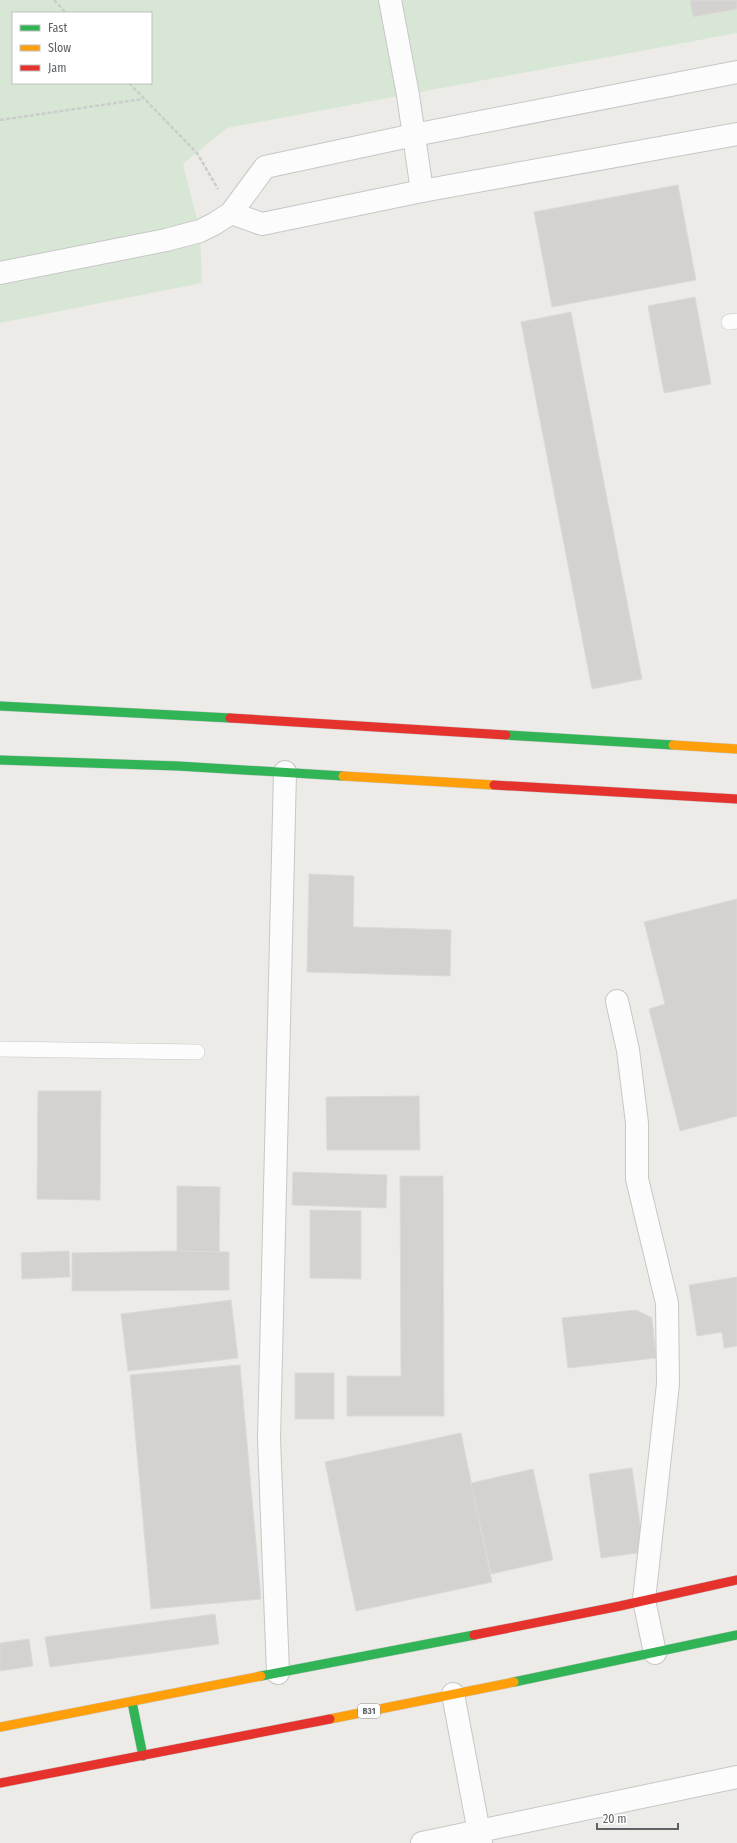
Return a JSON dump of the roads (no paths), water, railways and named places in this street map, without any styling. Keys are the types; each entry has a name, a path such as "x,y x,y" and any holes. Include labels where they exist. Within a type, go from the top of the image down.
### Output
{"main road":[{"path":"0,706 186,715 737,749"},
{"path":"0,760 178,766 737,799"},
{"path":"0,1727 644,1600 737,1580"},
{"name":"B31","path":"0,1783 453,1694 737,1635"},
{"path":"132,1702 143,1756"}],"street":[{"path":"390,0 414,135 422,191"},
{"path":"0,273 166,240 200,230 214,224 231,213 265,166 414,135 737,72"},
{"path":"231,213 262,224 422,191 737,134"},
{"path":"278,1673 269,1439 286,772"},
{"path":"617,1001 628,1050 637,1123 638,1179 667,1303 668,1384 644,1600 655,1653"},
{"path":"453,1694 480,1837"},
{"path":"422,1843 480,1837 737,1777"}],"lane":[{"path":"0,1049 197,1052"}]}
